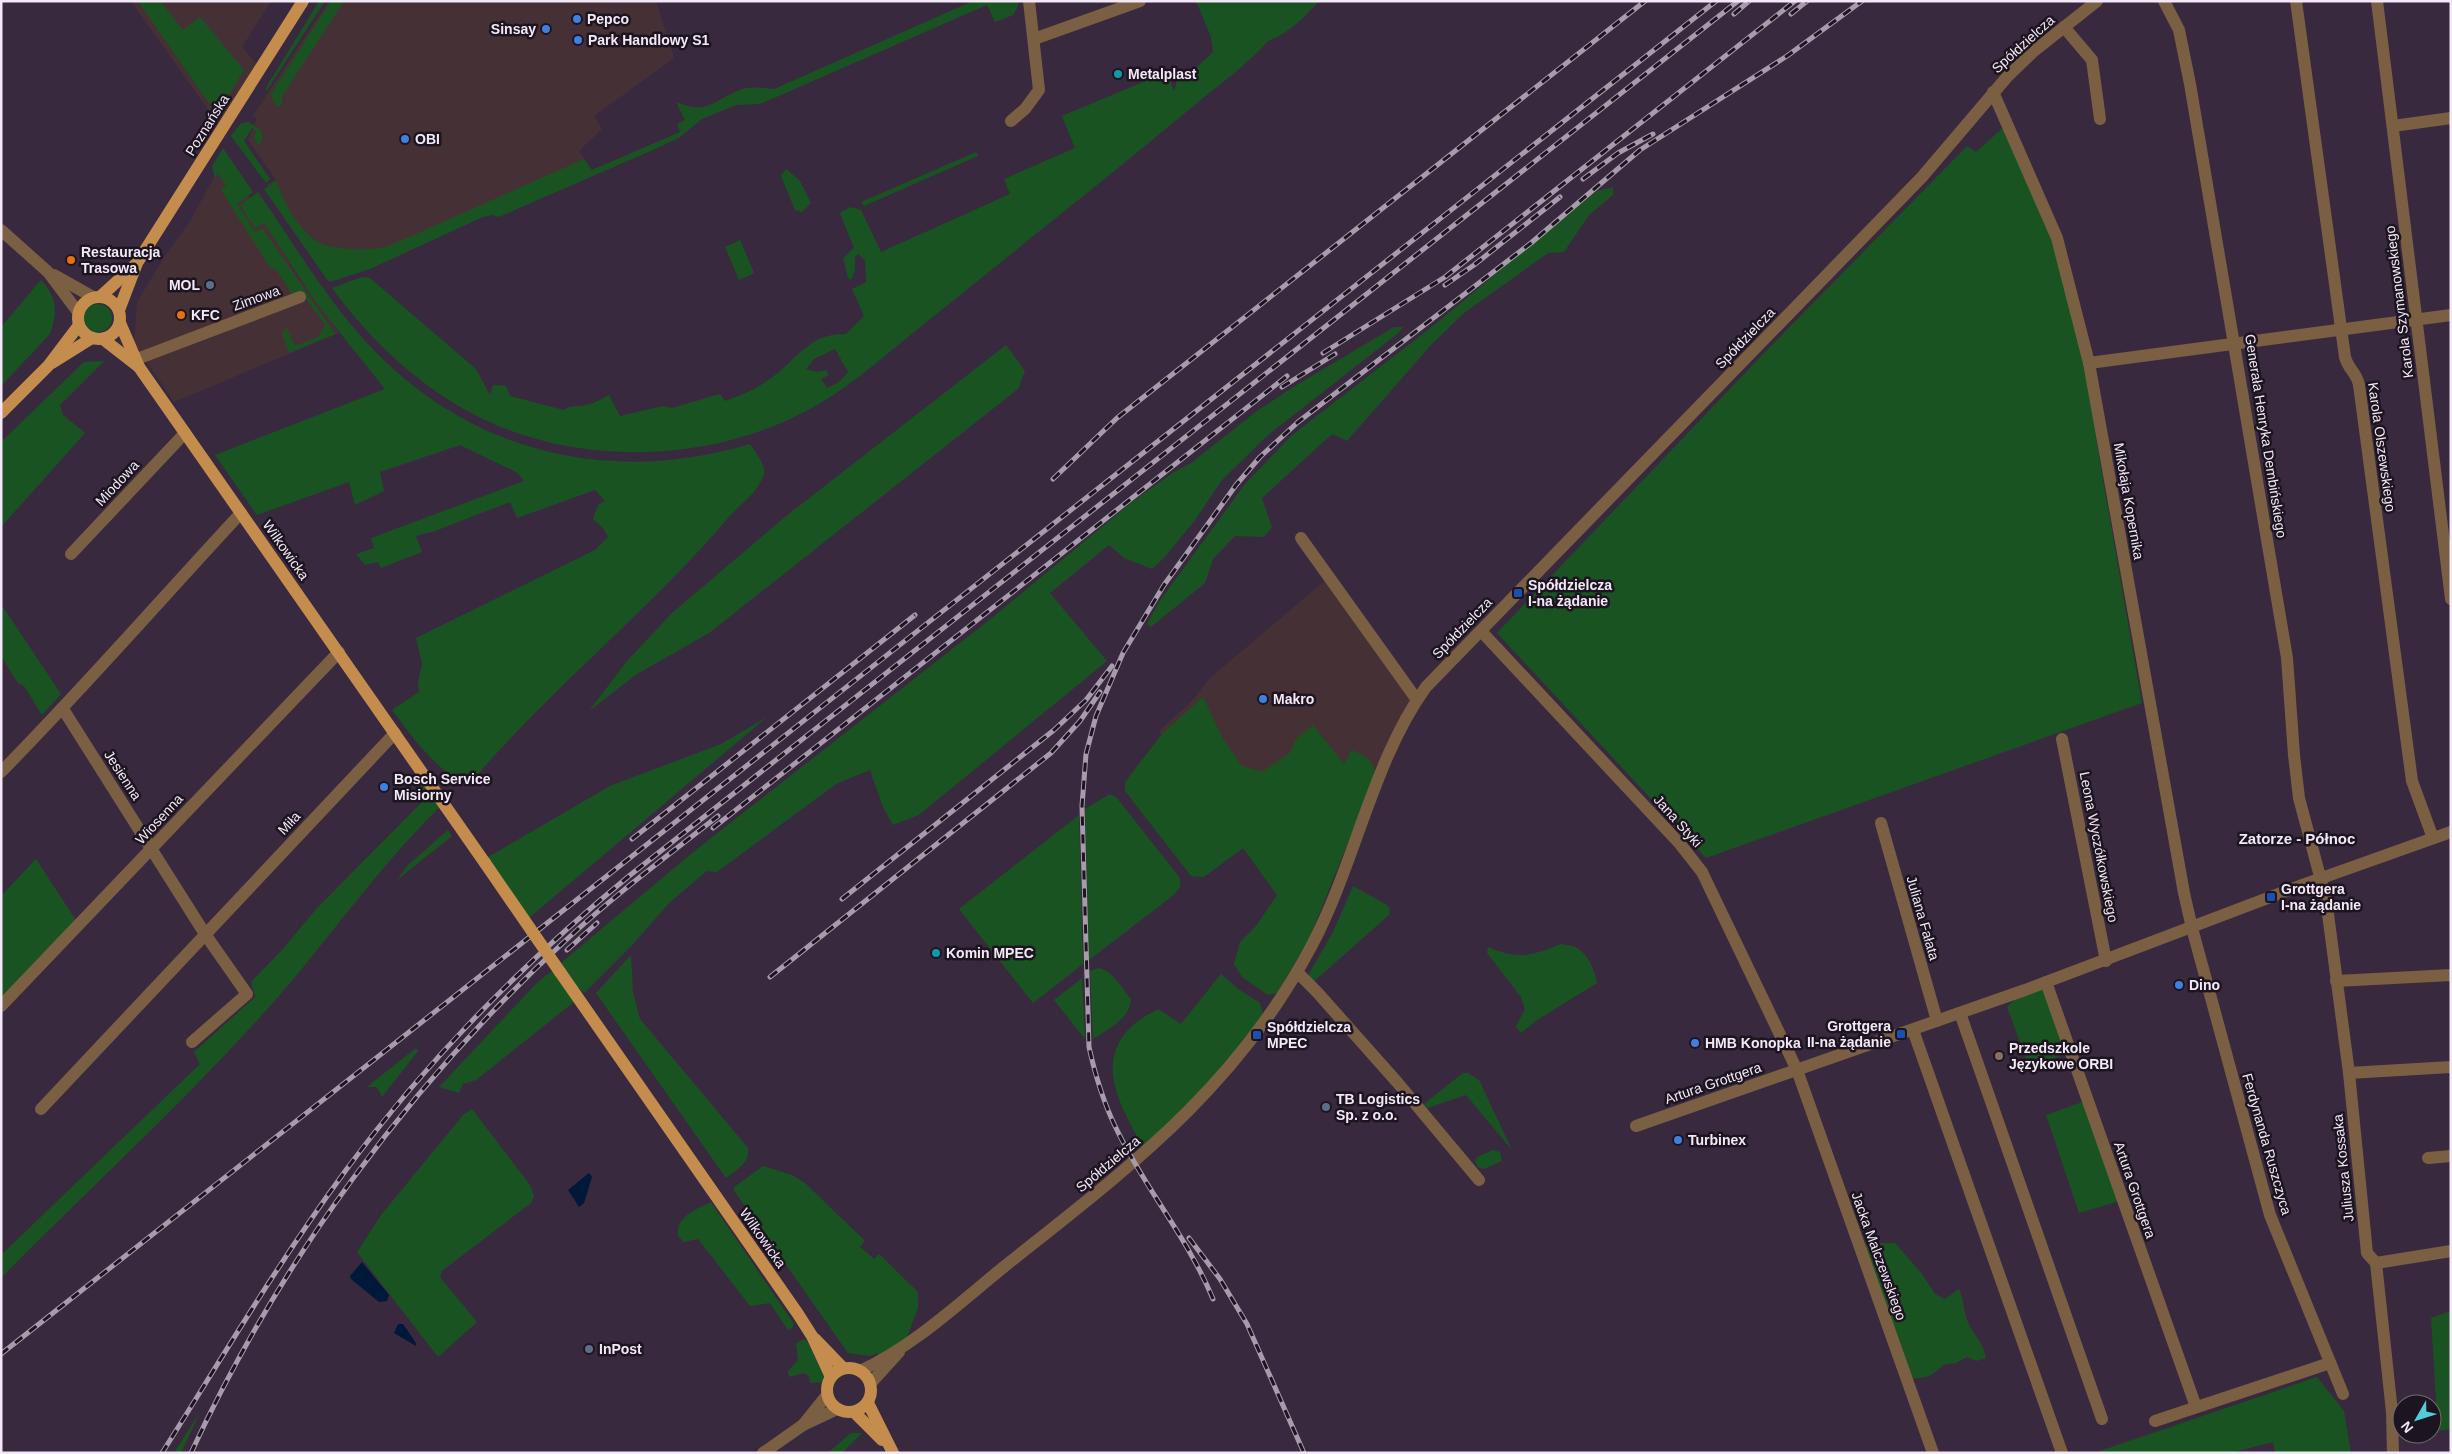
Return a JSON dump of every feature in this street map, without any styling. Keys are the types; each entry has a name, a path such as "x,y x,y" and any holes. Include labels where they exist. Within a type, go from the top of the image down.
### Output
{"main road":[{"name":"Poznańska","path":"119,317 137,263 303,1"},
{"name":"Poznańska","path":"96,297 137,263"},
{"path":"1,413 48,366 78,319 82,304 96,297 111,301 119,317 114,333 97,339 48,366"},
{"name":"Wilkowicka","path":"119,317 138,363 185,432 812,1336 843,1368"},
{"path":"78,319 84,333 97,339"},
{"name":"Wilkowicka","path":"97,339 138,363"},
{"name":"Wilkowicka","path":"812,1336 831,1377"},
{"path":"843,1368 860,1371 870,1384 871,1393 868,1403 854,1412 837,1409 827,1395 827,1385 831,1377 843,1368"},
{"path":"868,1403 890,1449"},
{"path":"854,1412 890,1449"}],"street":[{"path":"1011,121 1026,109 1039,90 1029,1"},
{"path":"1034,39 1140,1"},
{"name":"Spółdzielcza","path":"860,1371 904,1346 1136,1162 1179,1122 1253,1040 1297,972 1328,913 1377,785 1404,722 1426,687 1922,177 1993,92 2034,51 2097,1"},
{"name":"Generała Henryka Dembińskiego","path":"2164,1 2179,30 2236,342 2288,658 2294,755 2299,798 2320,878"},
{"name":"Karola Olszewskiego","path":"2296,1 2341,328 2347,364 2358,376 2412,781 2433,838"},
{"name":"Karola Szymanowskiego","path":"2376,1 2451,600"},
{"path":"2064,27 2092,60 2100,119"},
{"name":"Mikołaja Kopernika","path":"1993,92 2057,238 2090,363 2184,893 2192,928"},
{"path":"2393,126 2451,118"},
{"path":"1,230 48,272 96,297"},
{"path":"48,272 78,319"},
{"name":"Zimowa","path":"138,363 300,297"},
{"path":"2090,363 2341,328 2451,315"},
{"name":"Miodowa","path":"70,554 185,432"},
{"path":"1,772 63,709 242,513"},
{"path":"1301,538 1417,700"},
{"name":"Jana Styki","path":"1481,631 1692,858 1710,887 1796,1070"},
{"name":"Wiosenna","path":"1,1006 338,652"},
{"name":"Jesienna","path":"63,709 206,934"},
{"name":"Miła","path":"41,1109 395,733"},
{"name":"Leona Wyczółkowskiego","path":"2062,739 2106,960"},
{"name":"Juliana Fałata","path":"1881,823 1937,1021"},
{"name":"Artura Grottgera","path":"1636,1126 1913,1030 2192,928 2320,878 2451,832"},
{"name":"Juliusza Kossaka","path":"2320,878 2326,899 2349,1073 2366,1253 2376,1263 2392,1412 2393,1453"},
{"name":"Ferdynanda Ruszczyca","path":"2192,928 2270,1215 2343,1394"},
{"path":"192,1042 247,994 206,934"},
{"path":"1297,972 1397,1082 1479,1180"},
{"path":"2336,981 2451,975"},
{"name":"Artura Grottgera","path":"2046,982 2196,1407"},
{"path":"1960,1013 2102,1418"},
{"path":"1913,1030 2062,1453"},
{"path":"2349,1073 2451,1067"},
{"name":"Jacka Malczewskiego","path":"1796,1070 1933,1453"},
{"path":"2428,1158 2451,1156"},
{"path":"2376,1263 2451,1252"},
{"name":"Spółdzielcza","path":"870,1384 904,1346"},
{"path":"2156,1421 2330,1363"},
{"path":"803,1426 827,1395"},
{"path":"763,1453 803,1426 837,1409"}],"shaded area":[{"path":"131,1 271,1 242,47 260,68 222,129"},
{"path":"329,1 656,1 674,58 594,116 602,129 579,151 586,161 333,273 267,185 276,180 248,140 257,118 252,117"},
{"path":"225,158 297,275 339,333 174,402 134,343 137,302 163,259 190,221"},
{"path":"1328,578 1417,700 1300,890 1284,905 1159,731 1193,700 1210,678"}],"green space":[{"path":"138,1 160,1 183,30 200,17 244,70 218,111 206,99"},
{"path":"319,1 325,1 266,92 267,86"},
{"path":"331,1 344,1 281,98 283,104 276,107 271,94"},
{"path":"973,1 1018,1 1018,6 1013,15 995,22 987,5 760,104 736,105 702,119 679,138 655,149 499,217 492,215 483,217 370,269 333,281 328,281 264,189 276,181 287,206 297,222 316,241 331,247 348,249 381,248 584,159 592,170 680,132 677,124 685,120 676,102 687,106 704,107 747,88 774,89"},
{"path":"1196,1 1319,1 1296,24 1283,34 1268,41 1231,76 858,377 832,396 804,412 767,429 728,441 687,449 645,452 604,451 562,445 523,435 485,420 462,408 420,380 364,328 332,288 362,277 370,278 476,369 490,395 493,385 506,386 510,396 564,410 592,403 609,395 620,416 663,406 672,408 720,394 725,401 767,381 802,350 821,338 846,334 864,316 852,289 866,282 865,260 858,254 855,257 855,271 851,280 848,278 843,258 854,248 840,213 850,207 861,210 881,252 1010,194 1004,179 1075,148 1062,116 1167,72 1174,91 1178,78 1195,69 1213,52 1211,37","holes":["835,349 848,372 839,382 827,388 821,379 829,375 826,370 818,372 806,369 814,359"]},
{"path":"248,122 260,129 263,137 259,145 254,139 256,131 252,128 244,141 270,179 266,183 231,136 241,123"},
{"path":"2007,124 2051,233 2086,367 2098,451 2142,703 1706,858 1497,633 1767,350 1967,146 1976,152"},
{"path":"223,148 253,192 237,204 255,232 262,228 335,334 289,353 282,334 285,329 288,329 293,344 297,345 318,337 325,325 300,291 292,294 275,268 271,269 221,190 226,186 218,173 215,179 212,166"},
{"path":"976,152 978,156 864,206 861,202"},
{"path":"786,169 800,181 811,203 802,212 795,210 781,176"},
{"path":"1613,187 1613,195 1589,215 1564,252 1548,253 1464,313 1431,345 1347,441 1332,434 1262,498 1272,527 1264,537 1235,536 1213,559 1205,583 1151,627 1147,624 1159,602 1245,484 1291,436 1429,329 1597,191"},
{"path":"258,192 319,283 345,318 399,374 442,406 489,431 538,449 589,459 642,462 695,457 750,444 763,467 764,474 758,487 698,552 535,713 473,780 464,784 434,760 416,741 392,710 419,692 418,681 422,664 416,638 595,550 608,537 603,528 593,519 598,505 605,501 595,490 517,518 510,502 435,531 416,536 422,552 381,568 378,562 365,565 356,554 374,548 371,538 524,481 518,473 460,445 380,472 384,491 355,505 349,482 257,515 215,455 385,389 317,304 264,223 255,228 240,205"},
{"path":"740,240 754,273 739,280 725,247"},
{"path":"41,280 50,293 54,305 55,312 50,334 1,386 1,327"},
{"path":"98,304 108,308 112,318 108,328 98,332 88,328 84,318 88,308"},
{"path":"1394,327 1403,327 1397,334 1268,435 1222,480 1195,520 1165,557 1152,569 1124,558 1109,545 1050,593 1107,661 919,815 893,825 883,807 870,770 836,784 717,872 707,871 670,902 634,943 584,993 558,969 574,1002 476,1080 463,1084 459,1093 439,1087 536,984 692,853 993,617 1132,502 1174,472 1191,463 1257,411"},
{"path":"1006,345 1025,371 1018,389 709,633 637,674 589,711 627,661 672,613 786,516"},
{"path":"104,361 60,405 63,415 85,433 1,527 1,442 84,362"},
{"path":"1,604 61,694 42,715 24,686 18,683 1,656"},
{"path":"1203,697 1223,739 1242,766 1262,772 1291,752 1295,740 1313,725 1344,764 1352,750 1368,759 1375,770 1375,775 1310,937 1277,993 1268,995 1242,977 1234,964 1240,942 1256,926 1277,895 1243,848 1204,877 1191,876 1125,791 1125,782 1162,734"},
{"path":"767,717 523,923 483,860 610,786 721,744"},
{"path":"426,777 444,803 373,880 285,989 231,1049 1,1278 1,1255 200,1064 194,1052 255,997 251,982 282,950 316,909 427,797 419,783"},
{"path":"1110,794 1116,797 1180,878 1180,887 1175,894 1089,960 1085,809"},
{"path":"1079,815 1083,964 1033,1003 959,909"},
{"path":"448,830 452,836 397,880 407,866"},
{"path":"36,859 77,922 1,1001 1,896"},
{"path":"1353,886 1387,905 1390,910 1389,915 1311,984 1306,979 1333,932"},
{"path":"1561,944 1575,947 1584,954 1593,968 1597,983 1537,1020 1521,1033 1516,1027 1525,1009 1521,997 1487,953 1488,947 1508,954 1524,955"},
{"path":"631,955 633,992 640,1019 748,1148 745,1162 726,1178 596,993"},
{"path":"1098,968 1108,972 1131,999 1130,1006 1123,1018 1093,1039 1090,971"},
{"path":"1221,974 1238,989 1260,1003 1263,1014 1247,1038 1146,1152 1129,1122 1116,1089 1113,1073 1114,1056 1120,1041 1135,1023 1158,1009 1181,1024"},
{"path":"1082,978 1085,1039 1054,1000"},
{"path":"2046,982 2071,1052 2029,1067 2007,1007 2025,990"},
{"path":"416,1048 418,1051 382,1097 377,1087 367,1087"},
{"path":"1463,1073 1468,1073 1479,1080 1512,1150 1466,1095 1427,1108 1424,1104"},
{"path":"2088,1100 2123,1200 2079,1213 2046,1115"},
{"path":"472,1109 530,1185 534,1196 531,1203 442,1271 440,1277 477,1322 438,1357 357,1252 381,1215 464,1114"},
{"path":"1493,1150 1500,1152 1502,1161 1484,1169 1479,1168 1475,1162 1477,1157"},
{"path":"763,1166 792,1175 805,1183 865,1241 860,1247 874,1259 879,1254 918,1292 918,1308 907,1337 879,1357 877,1353 870,1356 848,1353 733,1188"},
{"path":"711,1202 794,1324 792,1328 788,1330 770,1303 750,1306 698,1239 684,1242 678,1236 678,1229 683,1219 688,1214"},
{"path":"1876,1243 1895,1243 1922,1274 1935,1294 1945,1299 1959,1289 1967,1320 1983,1348 1986,1358 1976,1361 1967,1357 1956,1363 1943,1365 1935,1373 1926,1377 1906,1378 1860,1247"},
{"path":"2451,1311 2451,1429 2442,1430 2442,1394 2436,1394 2431,1318"},
{"path":"804,1339 807,1341 827,1382 810,1383 809,1376 804,1373 789,1377 788,1371 798,1360 796,1343"},
{"path":"2317,1377 2344,1411 2351,1453 2275,1453 2273,1442 2230,1453 2094,1453"},
{"path":"200,1412 181,1453 174,1453"},
{"path":"851,1433 862,1433 842,1453 828,1453"}],"water":[{"path":"589,1173 592,1177 584,1203 579,1207 568,1190"},
{"path":"362,1262 389,1295 387,1301 379,1302 351,1279 350,1276"},
{"path":"398,1324 403,1324 416,1343 416,1346 394,1333"}],"railway":[{"path":"1053,479 1117,418 1645,1"},
{"path":"1,1354 1716,1"},
{"path":"162,1453 274,1274 321,1204 377,1129 409,1090 478,1014 551,943 629,876 1738,1"},
{"path":"1734,14 1749,1"},
{"path":"1323,353 1445,277 1795,1"},
{"path":"1791,14 1807,1"},
{"path":"1213,1299 1191,1255 1126,1148 1115,1126 1100,1087 1089,1047 1082,806 1086,754 1096,716 1123,653 1164,585 1236,485 1260,457 1298,422 1531,243 1640,150 1787,56 1862,1"},
{"path":"1583,179 1618,153 1653,134"},
{"path":"1445,285 1474,265 1560,197"},
{"path":"1282,387 1335,354"},
{"path":"713,828 1287,376"},
{"path":"632,839 915,615"},
{"path":"842,899 1054,730 1086,700 1112,666"},
{"path":"770,977 1051,753 1080,721 1100,692"},
{"path":"191,1453 226,1382 265,1312 307,1244 353,1179 402,1115 453,1054 508,996 565,941 621,892 718,816"},
{"path":"567,950 597,923"},
{"path":"1189,1238 1220,1279 1247,1324 1304,1453"}],"place":[{"name":"Pepco","path":"577,19"},
{"name":"Sinsay","path":"546,29"},
{"name":"Park Handlowy S1","path":"578,40"},
{"name":"Metalplast","path":"1118,74"},
{"name":"OBI","path":"405,139"},
{"name":"Restauracja Trasowa","path":"71,260"},
{"name":"MOL","path":"210,285"},
{"name":"KFC","path":"181,315"},
{"name":"Spółdzielcza I-na żądanie","path":"1518,593"},
{"name":"Makro","path":"1263,699"},
{"name":"Bosch Service Misiorny","path":"384,787"},
{"name":"Grottgera I-na żądanie","path":"2271,897"},
{"name":"Komin MPEC","path":"936,953"},
{"name":"Dino","path":"2179,985"},
{"name":"Grottgera II-na żądanie","path":"1901,1034"},
{"name":"Spółdzielcza MPEC","path":"1257,1035"},
{"name":"HMB Konopka","path":"1695,1043"},
{"name":"Przedszkole Językowe ORBI","path":"1999,1056"},
{"name":"TB Logistics Sp. z o.o.","path":"1326,1107"},
{"name":"Turbinex","path":"1678,1140"},
{"name":"InPost","path":"589,1349"}],"district":[{"name":"Zatorze - Północ","path":"2297,838"}]}
